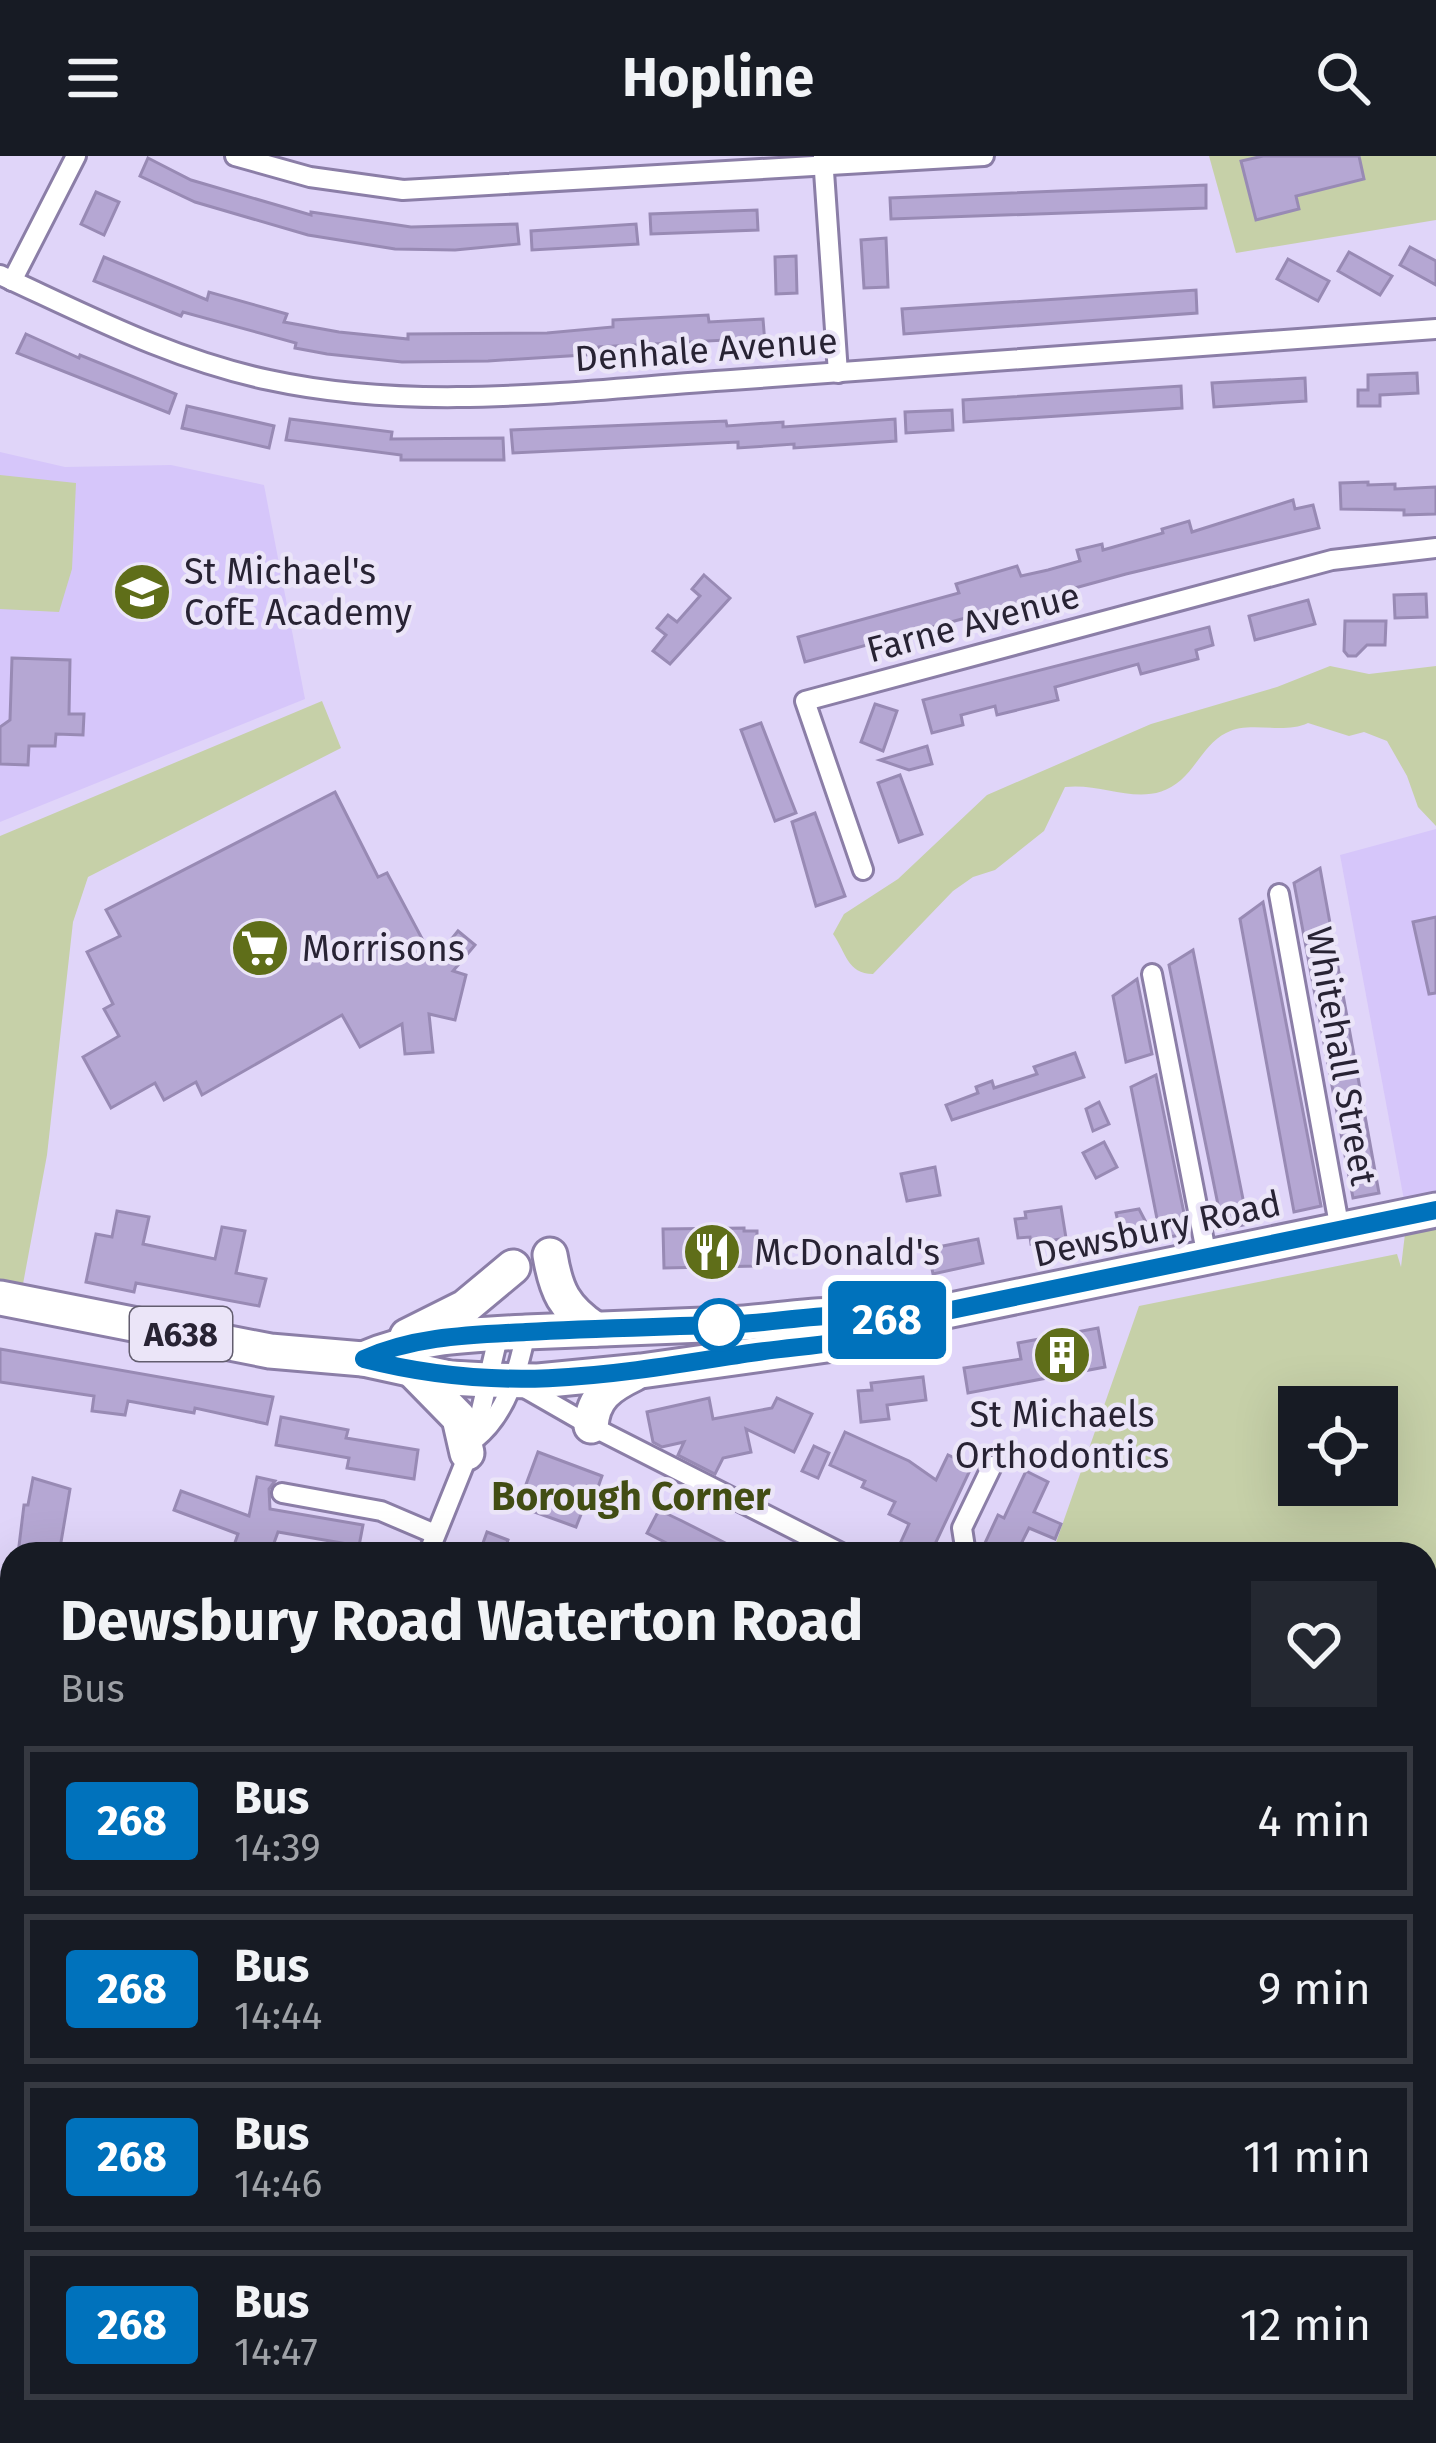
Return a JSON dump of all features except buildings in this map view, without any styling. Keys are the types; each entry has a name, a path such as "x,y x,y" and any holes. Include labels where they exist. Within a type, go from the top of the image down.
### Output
{"highway":[{"name":"Dewsbury Road","path":"641,1371 841,1343 870,1337 893,1322 1436,1210"},
{"path":"550,1255 564,1304 595,1329"},
{"path":"470,1446 459,1418 389,1359 514,1268"},
{"name":"Dewsbury Road","path":"0,1298 270,1351 389,1359 507,1356 595,1329 867,1314 893,1322"},
{"path":"507,1356 587,1354 641,1371"},
{"name":"Dewsbury Road","path":"389,1359 507,1356"},
{"path":"591,1426 600,1396 641,1371"}],"street":[{"path":"6,278 76,156"},
{"path":"235,156 310,177 403,190 984,156"},
{"path":"823,162 838,374"},
{"name":"Denhale Avenue","path":"6,278 194,361 273,381 432,397 838,374 1436,329"},
{"name":"Farne Avenue","path":"863,870 805,701 1332,560 1436,548"},
{"name":"Whitehall Street","path":"1279,894 1340,1230"},
{"path":"1153,974 1207,1257"},
{"path":"432,1542 470,1446 491,1427 507,1356 591,1426 819,1542"},
{"path":"964,1542 962,1528 990,1490 992,1466"},
{"path":"282,1493 381,1511 435,1534"}],"shaded area":[{"name":"St Michael's CofE Academy","path":"0,452 65,467 171,465 264,485 305,699 0,822"},
{"path":"1436,829 1436,1193 1404,1200 1340,855"}],"green space":[{"path":"1209,156 1436,156 1436,220 1236,253"},
{"path":"0,475 76,483 72,569 59,612 0,609"},
{"path":"1330,666 1369,674 1436,666 1436,826 1418,807 1387,741 1364,732 1349,736 1308,723 1235,729 1213,742 1186,775 1167,789 1139,795 1065,787 1044,831 995,870 953,891 873,974 848,961 833,934 844,914 898,879 987,795 1151,724 1277,687"},
{"path":"322,701 341,748 88,877 73,922 47,1155 23,1284 0,1280 0,836"},
{"path":"1436,1210 1436,1542 1056,1542 1139,1306 1397,1254 1401,1267 1407,1217"}],"bus line":[{"name":"268","path":"870,1337 641,1371 538,1381 451,1378 364,1359 391,1346 499,1334 867,1314 893,1322 1436,1210"}],"place":[{"name":"St Michael's CofE Academy","path":"142,592"},
{"name":"Morrisons","path":"260,948"},
{"name":"McDonald's","path":"712,1252"},
{"name":"St Michaels Orthodontics","path":"1062,1355"}],"district":[{"name":"Borough Corner","path":"631,1496"}]}
